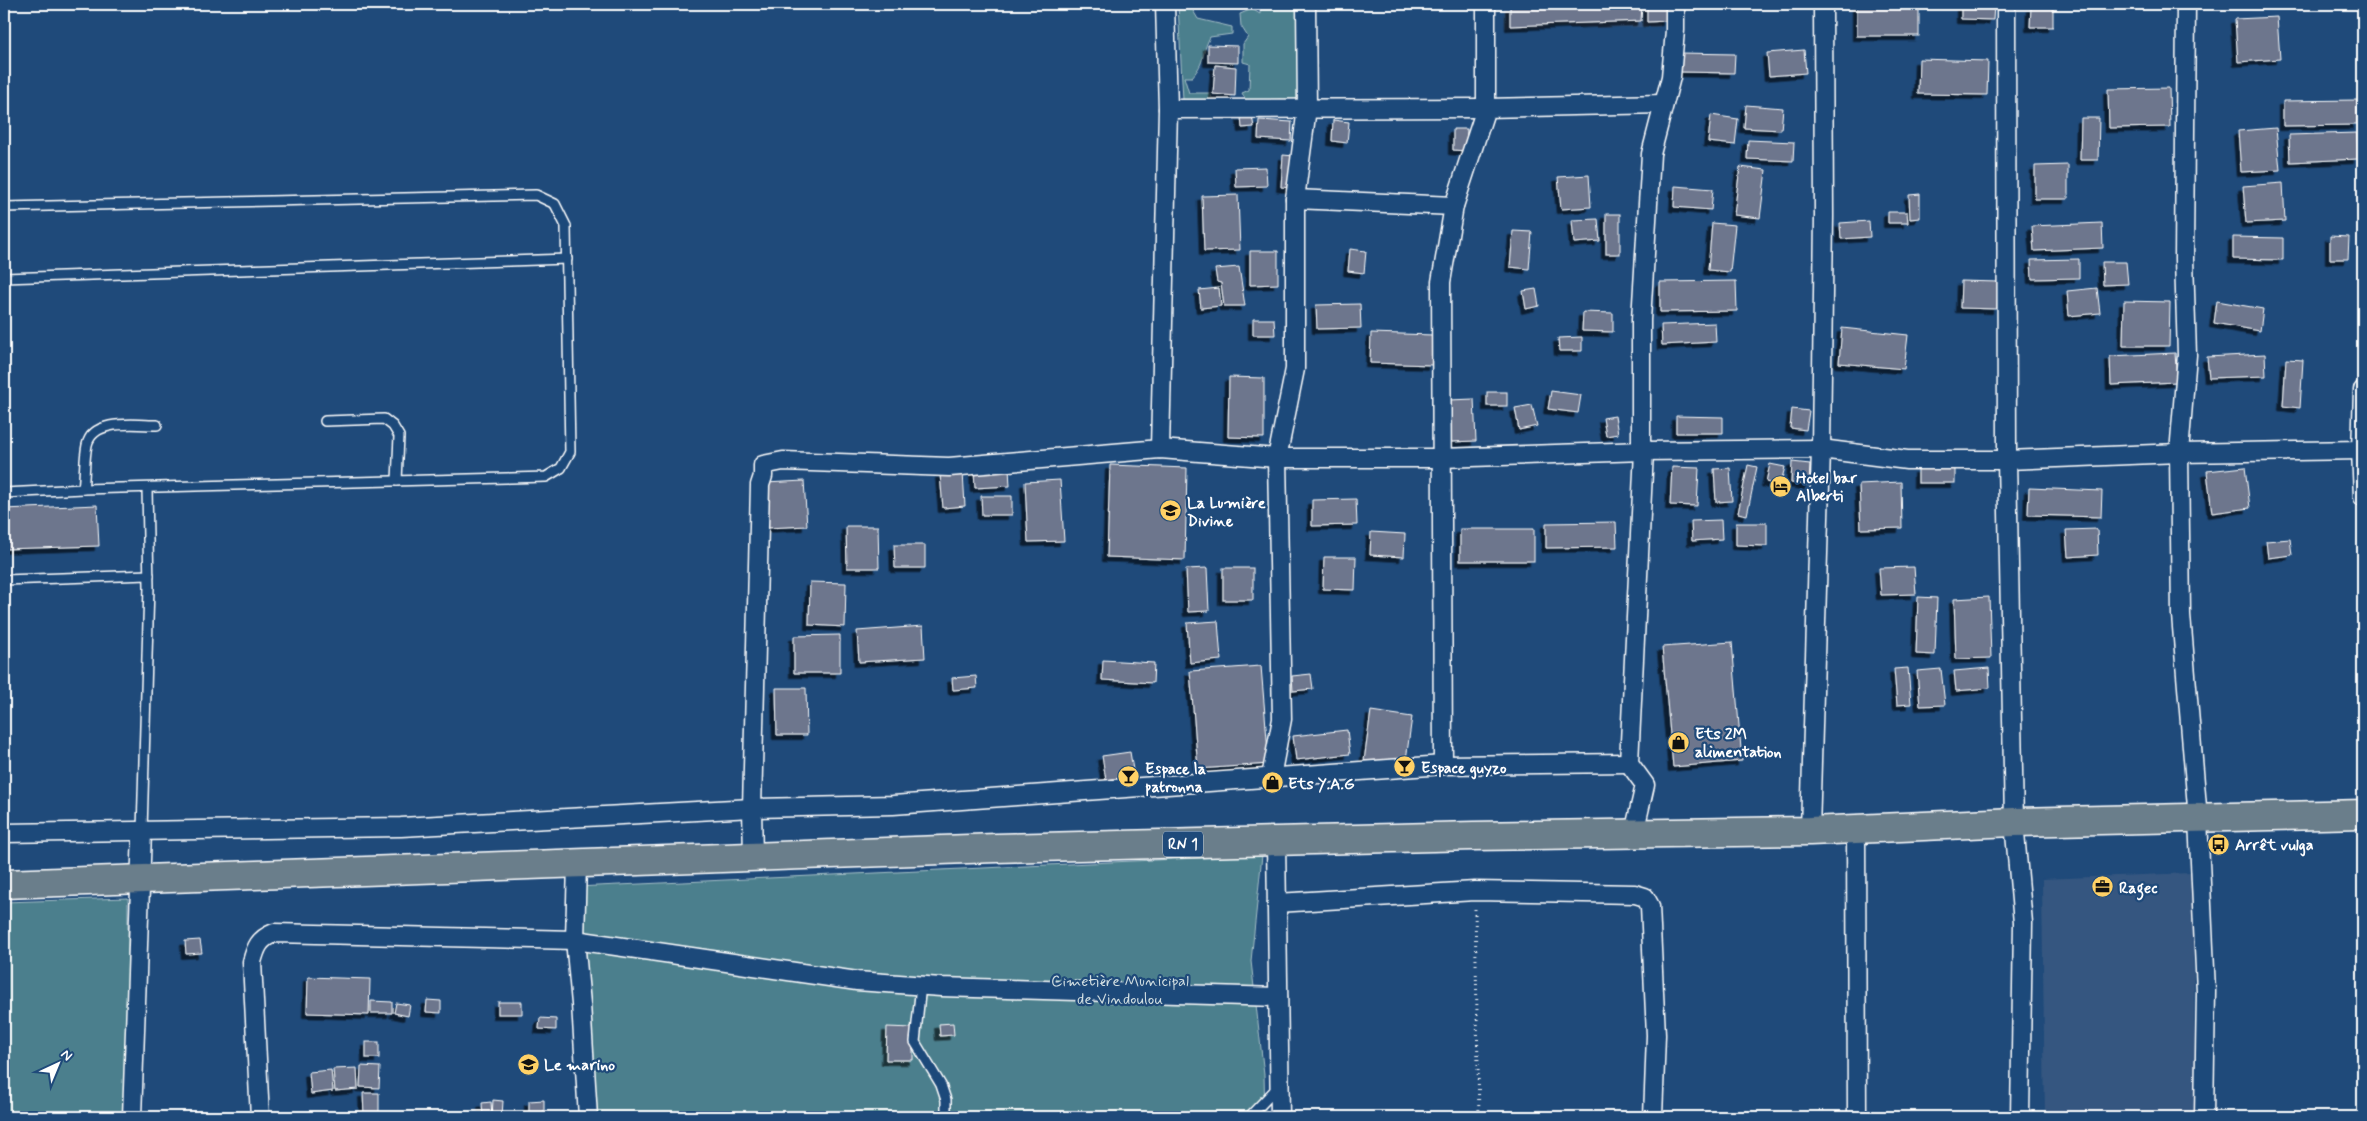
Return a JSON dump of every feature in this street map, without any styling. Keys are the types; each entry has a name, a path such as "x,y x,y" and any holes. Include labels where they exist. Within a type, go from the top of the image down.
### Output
{"highway":[{"name":"RN 1","path":"4,884 996,848 1634,833 1810,831 2014,822 2363,814"}],"street":[{"path":"1160,449 1168,109 1165,4"},
{"path":"1271,777 1282,719 1278,458 1295,369 1295,199 1307,108 1306,4"},
{"path":"1443,765 1441,282 1454,206 1486,108 1486,4"},
{"path":"1634,833 1645,784 1629,763 1644,450 1641,442 1641,320 1651,154 1670,77 1675,30 1675,4"},
{"path":"1810,831 1821,449 1824,226 1823,4"},
{"path":"2006,4 2007,460 2014,822 2023,923 2020,1117"},
{"path":"2186,4 2184,260 2187,355 2179,454 2181,615 2198,819 2206,992 2204,1117"},
{"path":"1168,109 1486,108 1663,104"},
{"path":"1295,199 1454,206"},
{"path":"2363,390 2363,496"},
{"path":"753,858 752,808 760,484 763,476 763,466 783,461 949,467 1160,449 1278,458 1442,458 1644,450 1821,449 1907,460 2007,460 2362,450"},
{"path":"4,833 401,827 752,808 893,805 1443,765 1629,763"},
{"path":"1856,829 1857,1117"},
{"path":"132,1117 142,831"},
{"path":"1276,842 1280,1117"},
{"path":"576,863 575,940 588,1117"},
{"path":"1277,903 1475,891 1634,894 1645,898 1650,906 1656,1035 1653,1117"},
{"path":"260,1117 252,962 257,944 265,937 274,933 575,940 857,982 922,986 1278,997"}],"lane":[{"path":"4,207 536,195 555,204 566,226 570,452 561,468 546,477 147,489 83,489 4,494"},
{"path":"4,278 567,259"},
{"path":"325,421 384,419 393,426 399,436 397,481"},
{"path":"83,489 87,444 94,432 104,426 157,425"},
{"path":"142,831 149,575 147,489"},
{"path":"4,580 149,575"},
{"path":"922,986 915,1042 941,1085 946,1100 946,1117"},
{"path":"1249,1117 1279,1086"}],"path":[{"path":"1475,891 1479,1117"}],"shaded area":[{"path":"1504,4 1659,4 1660,27 1505,28"},
{"path":"2192,873 2196,1117 2045,1117 2042,879"}],"green space":[{"path":"1178,4 1189,4 1198,19 1232,27 1232,34 1210,37 1196,71 1192,77 1184,77 1189,93 1210,93 1212,98 1218,98 1216,106 1196,106 1183,100"},
{"path":"1260,4 1304,4 1300,104 1280,99 1248,104 1242,93 1249,90 1250,64 1243,62 1243,44 1248,37 1241,26 1240,14 1252,9 1260,14"},
{"name":"Cimetière Municipal de Vindoulou","path":"1262,855 1251,961 1264,1075 1265,1117 587,1117 576,887"},
{"path":"128,898 128,1117 4,1117 4,902"}],"building":[{"path":"1642,4 1641,21 1510,26 1510,6"},
{"path":"1647,4 1666,4 1667,21 1647,22"},
{"path":"1857,4 1919,4 1919,36 1857,36"},
{"path":"1961,4 1994,4 1993,20 1961,19"},
{"path":"2031,7 2053,7 2053,27 2030,27"},
{"path":"2277,17 2280,59 2238,62 2235,19"},
{"path":"1208,45 1238,46 1238,63 1208,62"},
{"path":"1804,50 1806,73 1769,76 1767,53"},
{"path":"1680,53 1735,54 1734,73 1680,72"},
{"path":"1919,59 1988,61 1987,95 1918,94"},
{"path":"1215,65 1236,67 1235,96 1213,94"},
{"path":"2169,88 2170,127 2109,128 2108,89"},
{"path":"2357,100 2357,125 2283,126 2283,101"},
{"path":"1746,105 1783,108 1781,130 1744,128"},
{"path":"1711,115 1738,119 1735,145 1708,142"},
{"path":"1252,116 1254,127 1242,128 1241,117"},
{"path":"2081,118 2099,118 2098,160 2080,160"},
{"path":"1259,120 1292,122 1291,141 1258,139"},
{"path":"1333,120 1349,122 1347,143 1332,141"},
{"path":"2276,128 2280,170 2241,172 2238,131"},
{"path":"1453,129 1467,129 1466,151 1453,150"},
{"path":"2357,133 2358,159 2290,162 2289,135"},
{"path":"1748,140 1794,142 1793,161 1747,159"},
{"path":"1283,155 1294,156 1292,188 1281,187"},
{"path":"2068,165 2068,199 2035,199 2035,166"},
{"path":"1266,167 1267,186 1236,187 1235,168"},
{"path":"1740,167 1766,170 1760,218 1734,215"},
{"path":"1589,175 1591,207 1561,209 1558,177"},
{"path":"2283,183 2285,221 2246,223 2243,186"},
{"path":"1675,186 1713,189 1711,210 1674,207"},
{"path":"1920,194 1920,218 1910,219 1909,195"},
{"path":"1238,195 1240,250 1204,251 1202,196"},
{"path":"1888,212 1907,212 1908,223 1888,223"},
{"path":"1606,214 1620,214 1620,254 1606,254"},
{"path":"1598,219 1600,241 1574,243 1572,220"},
{"path":"1869,221 1870,237 1841,239 1840,223"},
{"path":"1712,223 1735,225 1730,272 1708,270"},
{"path":"2102,223 2103,248 2034,251 2032,226"},
{"path":"1513,231 1532,232 1529,269 1510,267"},
{"path":"2330,236 2349,237 2348,259 2330,259"},
{"path":"2233,237 2283,238 2283,260 2233,259"},
{"path":"1350,249 1366,251 1364,273 1348,271"},
{"path":"1250,251 1278,251 1278,284 1250,285"},
{"path":"2079,259 2079,278 2032,279 2031,260"},
{"path":"2102,262 2126,262 2128,284 2103,285"},
{"path":"1239,267 1245,306 1224,306 1221,283 1217,282 1215,269"},
{"path":"1736,281 1737,311 1660,312 1660,282"},
{"path":"1961,281 1998,282 1997,309 1960,308"},
{"path":"1219,288 1221,306 1201,308 1199,290"},
{"path":"2097,288 2100,313 2069,316 2067,291"},
{"path":"1536,289 1539,306 1526,309 1523,291"},
{"path":"2124,301 2170,302 2169,346 2123,346"},
{"path":"2217,301 2263,309 2260,331 2214,323"},
{"path":"1360,304 1361,328 1317,329 1316,305"},
{"path":"1583,312 1613,313 1613,332 1582,331"},
{"path":"1253,319 1274,319 1275,335 1253,335"},
{"path":"1715,323 1716,342 1662,345 1661,325"},
{"path":"1842,328 1908,335 1904,369 1839,363"},
{"path":"1371,333 1433,335 1432,365 1370,363"},
{"path":"1582,337 1582,351 1559,351 1558,338"},
{"path":"2175,353 2177,382 2111,385 2110,356"},
{"path":"2265,354 2266,376 2209,378 2207,357"},
{"path":"2286,359 2303,360 2300,408 2283,406"},
{"path":"1229,377 1264,378 1264,438 1228,437"},
{"path":"1551,391 1581,395 1578,413 1548,409"},
{"path":"1487,392 1507,392 1507,406 1487,406"},
{"path":"1474,399 1476,441 1451,442 1449,400"},
{"path":"1532,405 1537,426 1519,430 1515,408"},
{"path":"1792,409 1809,411 1806,430 1790,428"},
{"path":"1615,416 1618,434 1606,436 1603,418"},
{"path":"1676,416 1723,417 1723,433 1676,433"},
{"path":"1792,462 1810,464 1809,485 1791,483"},
{"path":"1770,464 1785,467 1780,486 1766,482"},
{"path":"1110,465 1187,468 1185,560 1107,557"},
{"path":"1748,465 1757,467 1747,515 1738,513"},
{"path":"1672,467 1699,468 1697,506 1670,505"},
{"path":"2245,467 2250,508 2212,513 2207,471"},
{"path":"1009,468 1010,486 975,488 974,470"},
{"path":"1730,468 1732,501 1716,502 1714,469"},
{"path":"1918,469 1955,469 1955,483 1918,483"},
{"path":"963,472 965,506 943,508 940,474"},
{"path":"1060,480 1064,541 1028,542 1025,482"},
{"path":"804,481 807,526 767,528 765,483"},
{"path":"1901,482 1902,528 1861,529 1859,484"},
{"path":"2029,488 2102,491 2101,517 2028,515"},
{"path":"981,496 1012,496 1012,515 982,515"},
{"path":"1356,499 1357,525 1312,526 1312,500"},
{"path":"97,505 99,546 4,549 4,509"},
{"path":"1721,520 1722,539 1692,541 1691,521"},
{"path":"1616,522 1617,547 1546,548 1546,523"},
{"path":"1736,523 1767,523 1767,546 1736,545"},
{"path":"846,526 878,526 879,568 847,568"},
{"path":"1460,529 1534,529 1534,561 1460,561"},
{"path":"2097,529 2098,555 2068,557 2066,530"},
{"path":"1371,532 1405,534 1404,557 1370,555"},
{"path":"2290,539 2292,555 2268,558 2266,541"},
{"path":"894,545 925,545 925,568 895,568"},
{"path":"1324,557 1356,557 1355,590 1323,589"},
{"path":"1914,567 1916,594 1881,595 1879,568"},
{"path":"1207,568 1209,611 1188,612 1186,569"},
{"path":"1223,568 1253,568 1253,600 1223,600"},
{"path":"810,582 846,583 845,627 809,625"},
{"path":"1918,597 1937,598 1935,655 1916,654"},
{"path":"1989,597 1991,658 1956,659 1954,599"},
{"path":"1218,621 1221,660 1190,663 1187,623"},
{"path":"923,626 925,658 859,662 857,631"},
{"path":"840,635 840,673 794,673 794,636"},
{"path":"1732,642 1742,761 1673,767 1662,647"},
{"path":"1103,660 1154,663 1153,683 1102,680"},
{"path":"1261,666 1269,764 1198,769 1190,671"},
{"path":"1908,668 1911,704 1897,705 1894,669"},
{"path":"1989,668 1990,688 1956,691 1954,671"},
{"path":"1941,669 1945,705 1920,706 1917,671"},
{"path":"1311,674 1313,689 1293,691 1292,676"},
{"path":"976,676 977,688 953,690 952,678"},
{"path":"776,688 806,688 807,735 777,735"},
{"path":"1371,711 1412,717 1405,767 1364,761"},
{"path":"1347,730 1350,754 1296,760 1293,736"},
{"path":"1130,752 1134,776 1106,780 1102,756"},
{"path":"200,940 202,953 186,954 185,941"},
{"path":"308,977 370,979 369,1015 307,1013"},
{"path":"427,1000 441,1001 441,1013 426,1012"},
{"path":"371,1001 392,1002 392,1013 371,1013"},
{"path":"498,1002 522,1002 522,1014 498,1014"},
{"path":"396,1003 410,1005 408,1016 394,1013"},
{"path":"540,1018 556,1019 556,1030 539,1029"},
{"path":"953,1023 954,1035 940,1036 939,1024"},
{"path":"887,1027 913,1028 913,1060 886,1060"},
{"path":"366,1042 379,1042 379,1058 366,1058"},
{"path":"361,1066 380,1067 379,1088 360,1087"},
{"path":"357,1068 358,1089 335,1091 333,1069"},
{"path":"331,1070 333,1091 311,1094 309,1072"},
{"path":"363,1093 379,1093 379,1115 364,1115"},
{"path":"493,1100 503,1101 502,1117 492,1117"},
{"path":"544,1100 544,1113 529,1113 529,1101"},
{"path":"491,1102 492,1117 483,1117 482,1103"}],"place":[{"name":"Hotel bar Alberti","path":"1780,486"},
{"name":"La Lumière Divine","path":"1171,511"},
{"name":"Ets 2M alimentation","path":"1679,742"},
{"name":"Espace guyzo","path":"1405,767"},
{"name":"Espace la patronna","path":"1129,777"},
{"name":"Ets Y.A.G","path":"1272,783"},
{"name":"Arrêt vulga","path":"2219,844"},
{"name":"Ragec","path":"2103,887"},
{"name":"Le marino","path":"528,1064"}]}
